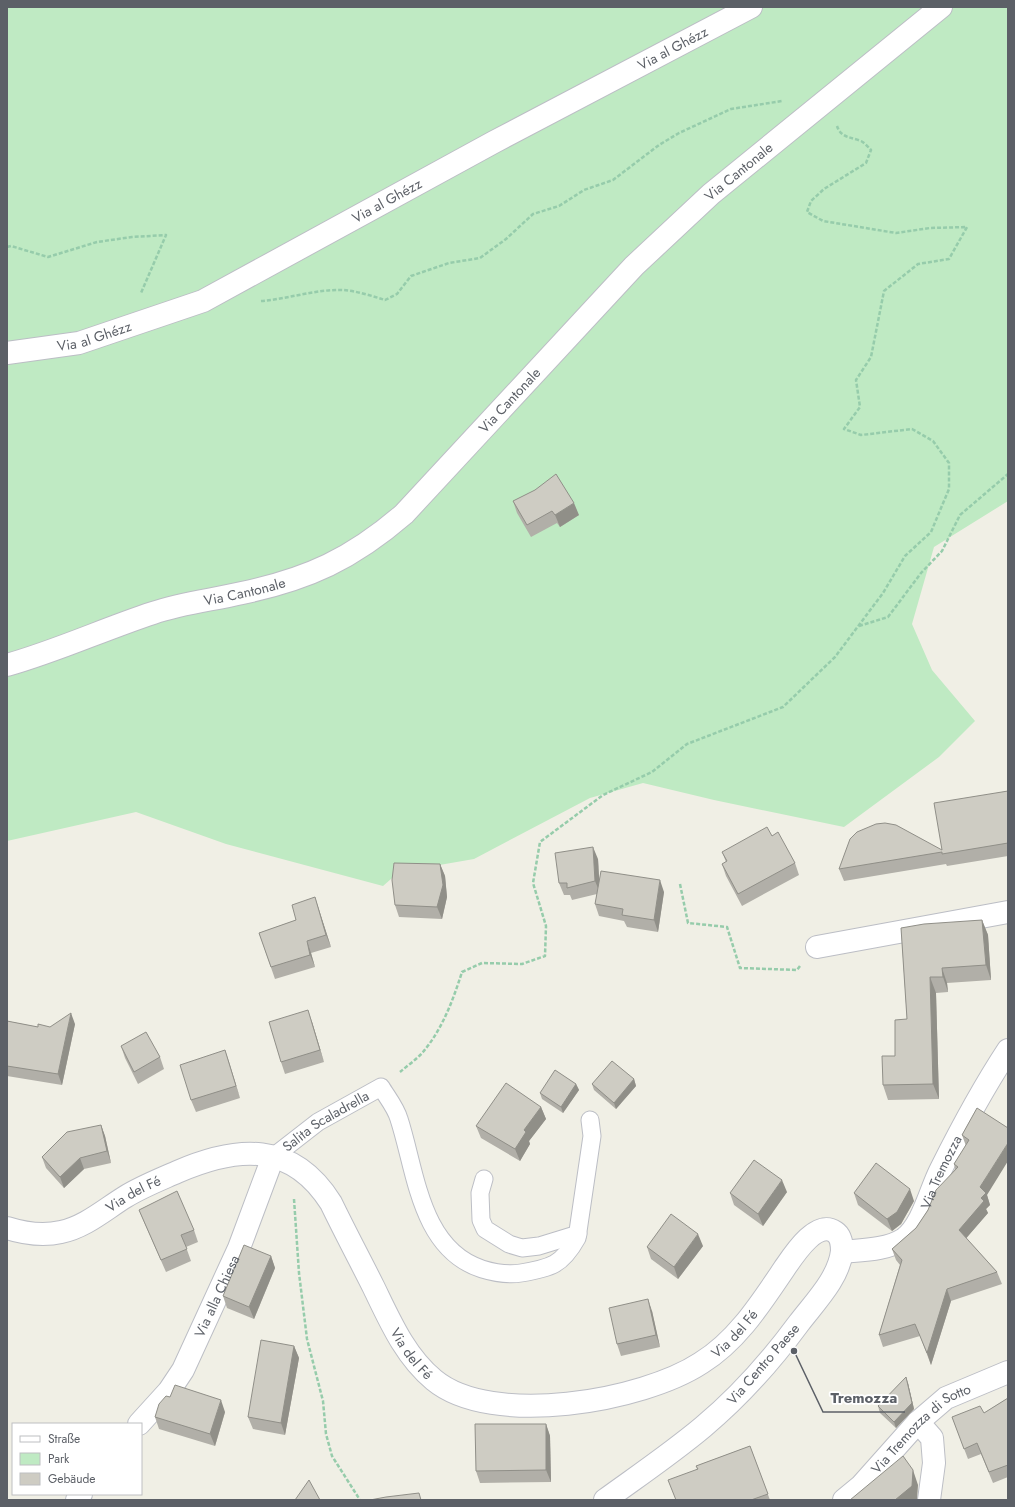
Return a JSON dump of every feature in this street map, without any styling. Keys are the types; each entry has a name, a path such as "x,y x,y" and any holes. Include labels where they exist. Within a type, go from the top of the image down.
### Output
{"street":[{"name":"Via al Ghézz","path":"7,353 79,343 202,301 494,142 751,7"},
{"name":"Via Cantonale","path":"7,666 153,613 305,577 361,548 380,535 404,514 634,266 669,231 711,194 942,7"},
{"path":"817,947 1008,912"},
{"name":"Via Tremozza","path":"842,1252 878,1248 896,1243 904,1238 913,1229 922,1214 949,1154 1008,1050"},
{"name":"Via del Fé","path":"7,1228 28,1232 61,1232 76,1227 97,1216 125,1197 155,1182 203,1161 233,1154 250,1153 273,1157 292,1164 305,1173 323,1190 331,1203 393,1328 408,1352 435,1382 453,1392 472,1399 495,1404 537,1406 588,1400 627,1393 658,1384 682,1374 718,1351 734,1336 750,1318 795,1254 809,1238 818,1231 827,1229 835,1232 839,1236 842,1252"},
{"name":"Via alla Chiesa","path":"140,1423 169,1392 183,1370 239,1248 273,1157"},
{"name":"Via Centro Paese","path":"606,1500 702,1429 733,1401 768,1362 828,1284 842,1252"},
{"name":"Via Tremozza di Sotto","path":"844,1500 861,1486 918,1422 946,1398 1008,1372"},
{"path":"918,1422 932,1438 934,1463 929,1500"}],"lane":[{"name":"Salita Scaladrella","path":"273,1157 318,1122 381,1087"},
{"path":"381,1087 399,1117 411,1167 429,1217 438,1235 454,1252 474,1266 494,1272 517,1274 545,1269 554,1264 568,1252 578,1234 592,1136 590,1120"},
{"path":"484,1179 480,1193 479,1205 481,1220 485,1229 508,1244 522,1248 539,1246 578,1234"}],"path":[{"path":"259,301 344,290 385,300 397,294 411,276 449,263 480,258 506,239 533,214 559,206 584,190 613,180 659,145 679,134 731,109 793,98 817,108 835,118 839,131 847,138 863,142 871,150 866,163 824,189 811,200 807,212 823,221 896,233 930,228 967,227 949,259 918,264 884,291 871,357 856,380 860,407 844,429 861,436 912,429 933,441 949,463 949,489 931,532 905,556 882,594 835,657 783,707 687,744 652,772 603,795 540,842 533,883 546,926 545,956 522,964 482,963 462,972 450,1006 439,1030 422,1053 381,1087"},
{"path":"7,247 10,246 48,257 97,242 132,237 166,235 143,287 132,325"},
{"path":"858,626 888,617 921,573 942,551 960,515 1008,474"},
{"path":"680,884 688,923 727,927 740,968 797,970 817,947"},
{"path":"305,1173 293,1195 299,1273 308,1339 323,1401 326,1434 332,1456 360,1500"}],"green space":[{"path":"7,7 1008,7 1008,501 934,547 912,624 932,670 975,721 939,757 844,827 714,800 643,783 590,798 474,859 399,872 383,886 226,844 136,812 7,841"}],"building":[{"path":"556,474 574,503 555,515 552,511 527,525 513,501 535,490"},
{"path":"1008,791 1008,843 839,869 850,839 857,832 876,824 885,823 896,825 942,850 934,803"},
{"path":"767,827 772,836 778,832 795,863 738,894 722,864 727,861 722,852"},
{"path":"593,847 595,881 567,888 567,883 559,883 555,853"},
{"path":"394,863 440,864 443,885 437,907 395,905 392,880"},
{"path":"601,871 660,880 654,920 622,915 623,909 595,904"},
{"path":"315,897 326,935 307,941 310,955 271,967 259,933 296,920 292,905"},
{"path":"982,920 986,965 942,968 943,977 930,977 933,1084 883,1085 882,1056 895,1056 895,1020 907,1019 901,928 924,924"},
{"path":"308,1010 320,1050 281,1062 269,1022"},
{"path":"71,1013 58,1074 7,1066 7,1021 38,1027 38,1024 50,1027"},
{"path":"146,1032 160,1057 134,1072 121,1046"},
{"path":"225,1050 236,1086 191,1100 180,1065"},
{"path":"612,1061 634,1079 614,1103 592,1084"},
{"path":"555,1070 576,1084 561,1107 540,1093"},
{"path":"506,1083 541,1107 524,1130 526,1132 515,1149 476,1126"},
{"path":"977,1108 1008,1128 1008,1143 980,1187 986,1193 981,1198 984,1201 959,1230 997,1272 947,1289 927,1353 915,1324 879,1335 902,1260 892,1249 916,1228 928,1210 936,1190 958,1167 954,1164 969,1140 962,1135"},
{"path":"101,1125 107,1151 80,1158 60,1177 42,1157 67,1132"},
{"path":"754,1160 782,1180 758,1214 730,1193"},
{"path":"876,1163 910,1189 897,1212 887,1219 854,1193"},
{"path":"177,1191 194,1230 181,1235 187,1249 161,1260 139,1210"},
{"path":"671,1214 698,1234 674,1267 647,1247"},
{"path":"244,1245 271,1256 249,1307 223,1296"},
{"path":"648,1299 656,1335 617,1344 609,1308"},
{"path":"261,1340 294,1346 281,1423 248,1417"},
{"path":"906,1377 912,1403 894,1422 878,1406"},
{"path":"175,1385 221,1400 210,1434 155,1417 159,1404 166,1396 170,1397"},
{"path":"1008,1398 1008,1465 989,1472 977,1443 964,1449 952,1417 980,1406 984,1413"},
{"path":"475,1424 546,1424 546,1470 476,1471"},
{"path":"750,1446 768,1494 751,1500 676,1500 668,1480 698,1469 696,1466"},
{"path":"903,1456 913,1470 912,1486 895,1500 850,1500"},
{"path":"309,1480 320,1500 295,1500"},
{"path":"419,1493 421,1500 370,1500 386,1497"}],"place":[{"name":"Tremozza","path":"794,1351"}]}
